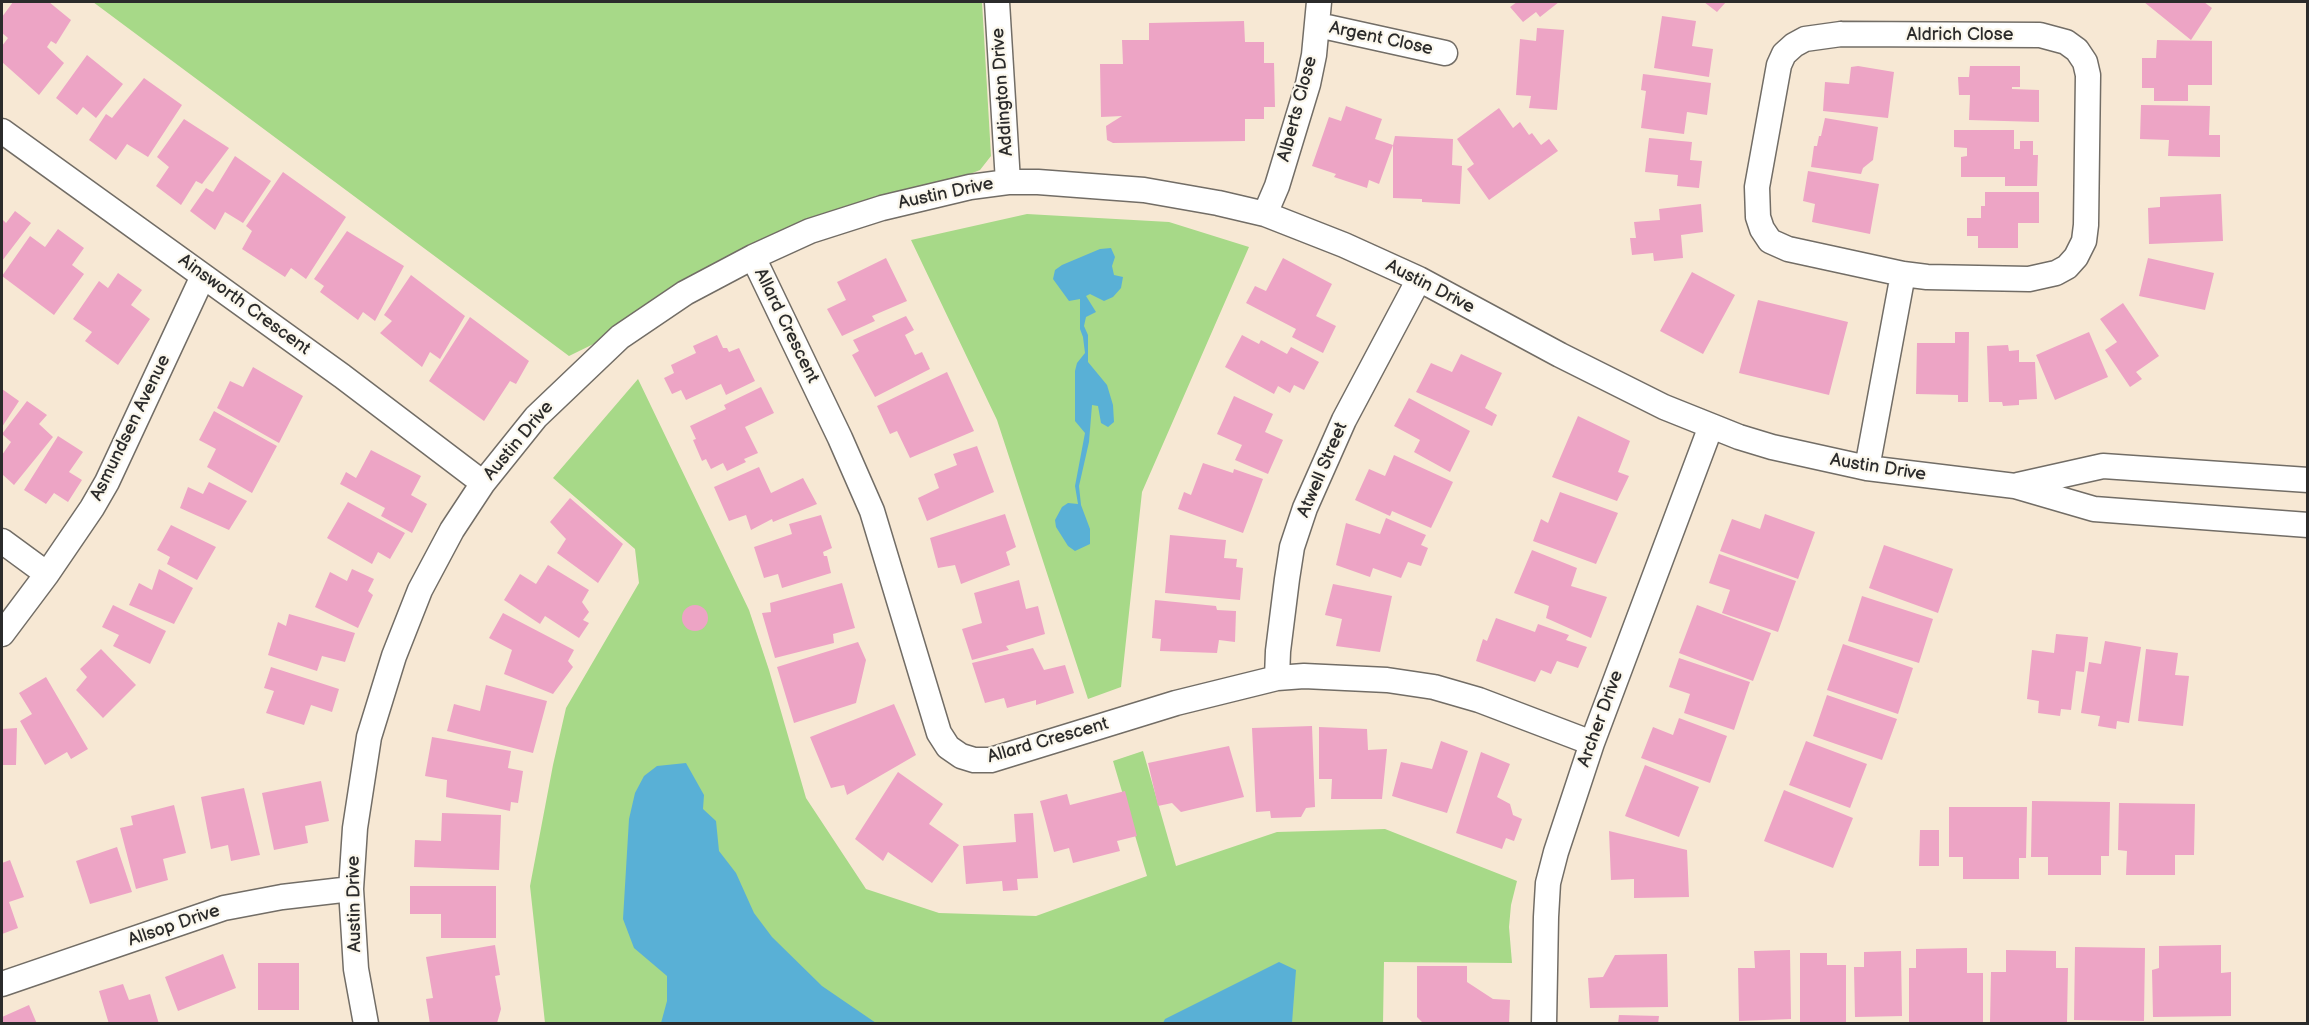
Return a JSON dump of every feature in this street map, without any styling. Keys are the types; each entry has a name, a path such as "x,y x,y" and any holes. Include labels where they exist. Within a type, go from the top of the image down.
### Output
{"street":[{"name":"Addington Drive","path":"997,2 1008,182"},
{"name":"Alberts Close","path":"1265,214 1283,167 1308,84 1318,26 1319,2"},
{"name":"Argent Close","path":"1318,26 1445,53"},
{"name":"Aldrich Close","path":"1841,34 2040,35 2066,42 2077,50 2085,62 2088,75 2086,225 2084,241 2076,257 2067,267 2040,278 1933,278 1903,274 1788,249 1770,241 1762,229 1756,204 1757,187 1779,65 1784,54 1805,39 1841,34"},
{"name":"Ainsworth Crescent","path":"2,131 342,376 483,483"},
{"name":"Austin Drive","path":"366,1023 357,969 351,889 355,828 369,737 394,656 420,590 452,530 483,483 536,417 620,337 685,293 753,257 810,231 858,215 970,187 1008,182 1144,190 1218,203 1265,214 1334,241 1419,279 1560,355 1664,407 1772,447 1867,468 2015,486 2094,509 2307,525"},
{"name":"Allard Crescent","path":"753,257 840,438 872,511 939,733 948,747 961,756 974,760 991,760 1176,703 1277,678 1348,677 1434,687 1479,700 1592,743"},
{"path":"1867,468 1903,274"},
{"name":"Asmundsen Avenue","path":"2,634 47,574 107,482 203,276"},
{"name":"Atwell Street","path":"1277,678 1288,568 1292,547 1305,508 1344,420 1419,279"},
{"name":"Archer Drive","path":"1544,1023 1544,949 1548,883 1556,852 1592,743 1711,426"},
{"name":"Austin Drive","path":"2015,486 2103,466 2307,480"},
{"path":"2,541 47,574"},
{"name":"Allsop Drive","path":"2,984 224,908 282,897 351,889"}],"green space":[{"path":"93,2 982,2 991,156 980,170 917,195 663,310 569,356"},
{"path":"1027,214 1169,222 1249,247 1142,492 1121,687 1088,699 997,420 911,240"},
{"path":"638,379 749,610 806,798 866,889 939,913 1036,916 1147,876 1113,761 1143,751 1176,866 1277,832 1385,829 1517,881 1509,927 1512,963 1384,962 1383,1024 545,1023 530,886 553,765 566,708 639,583 635,549 553,478"}],"water":[{"path":"1111,248 1115,257 1112,266 1114,275 1123,277 1121,288 1113,297 1104,301 1090,294 1086,296 1096,312 1086,317 1084,326 1088,335 1088,362 1107,385 1113,405 1114,422 1108,427 1101,423 1098,406 1092,405 1089,442 1079,486 1081,505 1090,529 1090,544 1075,551 1068,546 1056,527 1055,520 1062,507 1068,503 1078,504 1075,486 1085,433 1075,421 1075,371 1077,363 1085,353 1080,329 1080,299 1069,301 1053,279 1055,270 1062,265 1100,249"},
{"path":"686,763 704,795 703,809 716,821 719,851 736,873 754,913 772,937 822,986 876,1023 661,1023 667,1001 667,976 634,948 623,919 629,819 635,793 644,776 657,766"},
{"path":"1279,962 1296,970 1292,1023 1163,1023 1165,1019"}],"building":[{"path":"13,2 49,2 71,20 56,44 51,41 47,47 64,63 39,95 2,62 2,46 8,38 2,33 2,17"},
{"path":"1517,2 1559,2 1540,17 1536,12 1523,22 1510,7"},
{"path":"1704,2 1726,2 1717,12"},
{"path":"2144,2 2204,2 2212,8 2191,40"},
{"path":"1662,16 1696,21 1692,46 1713,49 1709,77 1654,68"},
{"path":"1244,21 1245,42 1264,42 1264,63 1274,63 1275,107 1264,107 1264,119 1245,119 1245,141 1113,143 1107,140 1106,126 1122,116 1101,117 1100,64 1123,64 1122,40 1149,40 1149,23"},
{"path":"1537,28 1564,30 1557,110 1529,108 1531,96 1516,95 1520,39 1536,41"},
{"path":"2157,40 2212,41 2212,85 2188,85 2188,101 2154,101 2154,88 2142,88 2142,58 2156,58"},
{"path":"87,55 123,84 96,118 83,107 77,115 56,98"},
{"path":"1858,66 1894,72 1888,118 1823,111 1825,82 1849,84 1851,67"},
{"path":"1970,66 2020,66 2020,87 2012,87 2012,89 2039,90 2039,122 1969,120 1970,95 1959,95 1958,77 1969,77"},
{"path":"1643,74 1711,83 1707,115 1687,112 1684,134 1641,128 1646,91 1641,90"},
{"path":"144,78 182,105 148,157 127,144 116,160 89,140 106,114 112,118"},
{"path":"2141,105 2210,106 2209,135 2220,135 2220,157 2168,156 2169,140 2140,139"},
{"path":"1346,106 1382,119 1375,139 1393,145 1379,184 1369,180 1367,188 1334,177 1336,174 1312,166 1329,117 1341,121"},
{"path":"1499,108 1513,128 1520,122 1529,135 1532,133 1541,145 1549,139 1558,151 1489,200 1467,169 1474,164 1457,139"},
{"path":"1825,118 1878,127 1873,160 1863,168 1861,174 1811,167 1814,146 1817,146 1819,136 1821,136"},
{"path":"184,119 229,148 202,184 196,181 181,205 156,186 169,167 157,157"},
{"path":"1954,130 2014,130 2014,149 2020,149 2020,141 2033,141 2033,155 2038,155 2037,186 2005,186 2005,177 1961,177 1961,157 1967,156 1967,148 1954,147"},
{"path":"1395,136 1453,139 1452,165 1462,166 1460,204 1393,198"},
{"path":"1649,138 1692,142 1690,160 1702,161 1699,188 1677,186 1678,175 1645,172"},
{"path":"235,156 271,181 243,223 225,212 215,230 190,211 206,188 213,192"},
{"path":"1808,171 1879,184 1870,234 1812,222 1815,204 1803,201"},
{"path":"283,172 346,217 306,279 291,268 285,277 242,249 252,231 246,226"},
{"path":"1985,192 2039,192 2039,223 2018,223 2018,248 1978,248 1978,236 1967,236 1967,218 1981,218 1981,206 1985,206"},
{"path":"2221,194 2223,241 2149,244 2148,208 2160,207 2160,197"},
{"path":"1701,204 1703,232 1681,235 1683,258 1654,261 1653,253 1632,255 1630,238 1636,238 1634,222 1660,220 1659,209"},
{"path":"15,211 31,223 2,261 2,219 6,223"},
{"path":"58,229 84,248 72,265 84,274 54,315 2,276 30,236 45,247"},
{"path":"347,231 404,266 375,321 363,312 358,320 320,292 324,286 314,279"},
{"path":"886,258 907,301 872,316 875,321 842,336 827,309 846,300 837,282"},
{"path":"1283,258 1332,284 1316,316 1336,326 1323,353 1292,337 1296,329 1246,303 1255,286 1266,291"},
{"path":"2148,258 2214,273 2205,310 2139,296"},
{"path":"1692,272 1735,295 1703,354 1660,331"},
{"path":"118,273 142,290 131,305 150,319 118,365 85,341 92,332 73,319 99,281 108,288"},
{"path":"411,275 465,316 440,359 430,352 422,367 380,333 392,321 384,315"},
{"path":"1758,300 1848,322 1829,395 1739,373"},
{"path":"2123,303 2159,356 2136,372 2142,379 2130,387 2105,350 2117,342 2100,319"},
{"path":"906,316 914,330 905,335 915,355 922,352 930,369 875,397 852,355 859,351 853,340"},
{"path":"470,317 529,361 516,384 510,381 484,421 429,381"},
{"path":"1955,332 1969,332 1968,402 1958,402 1958,395 1916,394 1917,343 1955,343"},
{"path":"2089,332 2108,377 2055,400 2036,355"},
{"path":"717,335 723,348 727,348 729,352 739,348 755,381 726,395 721,384 686,400 681,390 672,394 664,378 674,373 671,365 696,353 693,346"},
{"path":"1242,335 1259,344 1261,340 1287,354 1291,347 1319,362 1304,390 1294,385 1290,393 1278,386 1274,394 1225,367"},
{"path":"2008,345 2009,351 2019,350 2019,362 2035,362 2037,399 2019,400 2019,405 2003,406 2002,402 1989,402 1987,346"},
{"path":"1461,354 1502,373 1485,408 1497,415 1492,426 1416,392 1431,363 1452,372"},
{"path":"253,367 303,396 279,443 217,408 230,381 243,387"},
{"path":"947,372 974,431 910,458 897,431 890,434 877,406"},
{"path":"761,387 774,413 745,427 758,453 744,459 746,462 727,471 723,463 711,469 706,459 702,461 690,426 726,409 724,405"},
{"path":"2,389 19,401 2,427"},
{"path":"1234,396 1273,414 1265,432 1283,440 1268,474 1235,460 1242,445 1217,434"},
{"path":"1409,398 1470,431 1450,472 1414,452 1420,440 1394,426"},
{"path":"27,401 47,415 39,424 53,437 14,485 2,474 2,455 11,442 2,434"},
{"path":"214,411 277,446 252,493 207,467 216,449 199,440"},
{"path":"1578,416 1630,441 1618,472 1629,476 1617,501 1552,477"},
{"path":"58,436 83,452 69,472 82,480 68,502 54,493 46,504 24,490"},
{"path":"977,446 994,492 927,521 918,498 939,488 934,474 957,465 953,454"},
{"path":"371,450 421,476 411,495 427,504 412,533 381,516 385,508 340,484 346,472 356,478"},
{"path":"1394,455 1453,482 1431,528 1392,511 1390,516 1355,500 1369,469 1385,476"},
{"path":"1203,463 1233,473 1234,469 1263,479 1243,533 1178,509 1184,492 1191,495"},
{"path":"759,467 771,493 803,478 817,504 773,522 772,519 751,530 746,515 729,521 714,487"},
{"path":"209,482 247,501 229,530 180,508 188,487 203,494"},
{"path":"1560,492 1618,513 1596,564 1533,541 1541,519 1548,523"},
{"path":"570,498 623,544 598,583 557,553 566,539 550,522"},
{"path":"348,502 405,533 390,559 378,552 372,564 327,538"},
{"path":"1005,514 1016,547 1006,552 1010,565 961,584 955,565 938,568 930,538"},
{"path":"1765,514 1815,532 1798,579 1720,551 1732,519 1760,529"},
{"path":"821,515 832,548 823,552 824,556 827,556 831,573 782,588 778,574 764,578 754,547 792,534 789,524"},
{"path":"1386,518 1426,535 1421,545 1428,548 1421,566 1408,562 1401,578 1373,568 1370,577 1336,565 1346,523 1380,534"},
{"path":"171,525 216,547 197,580 167,564 170,557 157,550"},
{"path":"1170,535 1226,540 1224,558 1237,559 1236,567 1243,568 1240,600 1165,593"},
{"path":"1884,545 1953,569 1938,613 1869,588"},
{"path":"1532,550 1577,568 1571,586 1607,597 1591,638 1546,618 1549,606 1514,593"},
{"path":"1719,554 1796,581 1778,632 1722,613 1730,590 1709,583"},
{"path":"548,565 589,590 582,602 589,612 583,620 589,623 579,638 545,616 540,624 504,600 520,574 536,584"},
{"path":"159,569 193,588 174,624 129,605 139,583 152,590"},
{"path":"352,569 374,579 368,591 373,595 358,628 315,607 330,572 347,581"},
{"path":"1019,580 1026,609 1038,606 1045,634 1006,646 1009,650 972,660 962,629 982,623 974,593"},
{"path":"842,583 855,628 833,634 834,643 775,658 762,613 771,612 770,603"},
{"path":"1333,584 1392,596 1380,652 1336,646 1342,619 1325,615"},
{"path":"1862,596 1933,619 1919,663 1848,641"},
{"path":"1155,600 1216,606 1217,610 1236,611 1235,642 1219,640 1217,653 1160,651 1161,639 1152,638"},
{"path":"113,605 166,631 150,664 113,646 119,635 102,627"},
{"path":"695,605 704,609 708,618 704,627 695,631 686,627 682,618 686,609"},
{"path":"1697,605 1771,633 1753,681 1679,653"},
{"path":"503,613 574,650 568,661 573,667 553,694 504,674 512,650 489,638"},
{"path":"289,614 355,633 345,662 322,656 317,671 268,655 278,622 286,626"},
{"path":"1496,618 1535,632 1538,624 1569,635 1566,640 1587,647 1578,668 1557,661 1551,674 1541,670 1535,682 1476,661 1483,639 1487,641"},
{"path":"2056,634 2088,637 2084,672 2076,671 2071,710 2061,709 2060,716 2038,713 2039,701 2027,699 2032,650 2054,653"},
{"path":"2105,641 2141,647 2129,723 2117,721 2116,729 2098,726 2100,716 2081,713 2089,662 2101,664"},
{"path":"858,642 866,660 856,703 794,723 777,667"},
{"path":"1843,644 1913,668 1898,714 1827,690"},
{"path":"1033,648 1044,670 1065,665 1074,693 1036,705 1036,700 1007,708 1004,698 985,703 972,663"},
{"path":"101,649 136,685 103,718 76,690 87,677 80,669"},
{"path":"2146,649 2178,653 2175,675 2189,676 2183,726 2138,721"},
{"path":"1679,658 1750,682 1734,730 1684,713 1690,694 1669,687"},
{"path":"271,667 339,689 332,712 311,705 304,725 266,713 274,691 264,688"},
{"path":"46,677 88,749 71,759 67,752 45,765 20,721 32,714 19,693"},
{"path":"486,685 547,701 533,753 447,731 454,704 480,711"},
{"path":"1827,695 1897,719 1882,760 1813,736"},
{"path":"894,704 916,755 847,795 844,785 831,788 810,737"},
{"path":"1679,718 1727,736 1710,783 1641,758 1653,727 1673,735"},
{"path":"1312,726 1315,807 1306,808 1301,817 1271,818 1270,811 1256,812 1252,728"},
{"path":"1319,727 1367,729 1368,750 1387,749 1382,799 1331,799 1332,779 1319,779"},
{"path":"17,728 16,765 2,765 2,729"},
{"path":"432,737 511,751 508,768 523,771 518,803 511,802 510,811 446,797 447,780 425,776"},
{"path":"1441,741 1468,751 1447,813 1392,796 1401,762 1432,769"},
{"path":"1806,741 1867,764 1850,808 1789,785"},
{"path":"1229,746 1244,797 1181,812 1172,803 1158,806 1148,763"},
{"path":"1481,752 1510,764 1497,797 1510,804 1513,815 1522,819 1514,841 1506,838 1502,849 1456,833"},
{"path":"1645,765 1699,787 1679,837 1625,816"},
{"path":"898,772 943,804 929,824 959,845 932,883 888,852 883,861 855,839"},
{"path":"321,781 329,821 305,826 308,843 274,850 262,793"},
{"path":"244,788 260,855 231,861 228,845 211,849 201,797"},
{"path":"1784,790 1853,818 1833,868 1764,841"},
{"path":"1125,791 1137,836 1117,841 1120,851 1073,863 1069,848 1054,852 1040,801 1067,794 1070,805"},
{"path":"2032,801 2110,802 2109,856 2101,856 2101,875 2048,875 2048,857 2031,857"},
{"path":"2119,803 2195,804 2194,855 2175,855 2175,875 2126,875 2127,851 2118,850"},
{"path":"174,805 186,853 163,859 168,880 136,889 120,828 133,825 131,816"},
{"path":"1949,807 2027,807 2026,858 2019,858 2019,879 1963,879 1963,857 1949,857"},
{"path":"442,813 501,815 499,870 414,867 415,840 441,841"},
{"path":"1033,813 1038,878 1017,879 1018,890 1003,891 1002,881 966,884 963,846 1016,842 1014,814"},
{"path":"1920,830 1939,830 1939,866 1919,866"},
{"path":"1609,831 1687,850 1689,897 1634,898 1634,879 1611,880"},
{"path":"117,847 132,892 90,904 76,861"},
{"path":"10,860 24,897 9,902 18,928 2,934 2,863"},
{"path":"410,886 496,886 496,938 441,938 441,914 410,914"},
{"path":"495,945 500,975 495,976 501,1009 497,1023 430,1024 426,999 433,998 426,957"},
{"path":"2221,945 2221,973 2231,972 2231,1016 2153,1017 2152,970 2159,968 2159,946"},
{"path":"2075,947 2145,948 2144,1021 2074,1020"},
{"path":"1967,948 1967,973 1983,973 1983,1022 1909,1023 1909,968 1916,968 1916,949"},
{"path":"1790,950 1791,1019 1739,1021 1738,968 1755,968 1754,951"},
{"path":"2006,950 2056,951 2056,968 2068,968 2067,1023 1990,1022 1991,972 2006,972"},
{"path":"1901,951 1902,1016 1855,1017 1854,967 1864,967 1864,952"},
{"path":"1800,953 1827,953 1827,965 1846,965 1846,1024 1800,1024"},
{"path":"223,954 236,988 178,1011 165,977"},
{"path":"1667,954 1668,1007 1590,1008 1588,978 1603,977 1615,955"},
{"path":"258,963 299,963 299,1010 258,1010"},
{"path":"1417,966 1467,966 1467,982 1493,999 1510,1000 1509,1024 1424,1024 1417,1017"},
{"path":"123,984 129,1000 150,994 159,1024 109,1024 99,991"},
{"path":"29,1005 37,1024 2,1024 2,1017"},
{"path":"1619,1015 1659,1016 1658,1024 1618,1024"}]}
